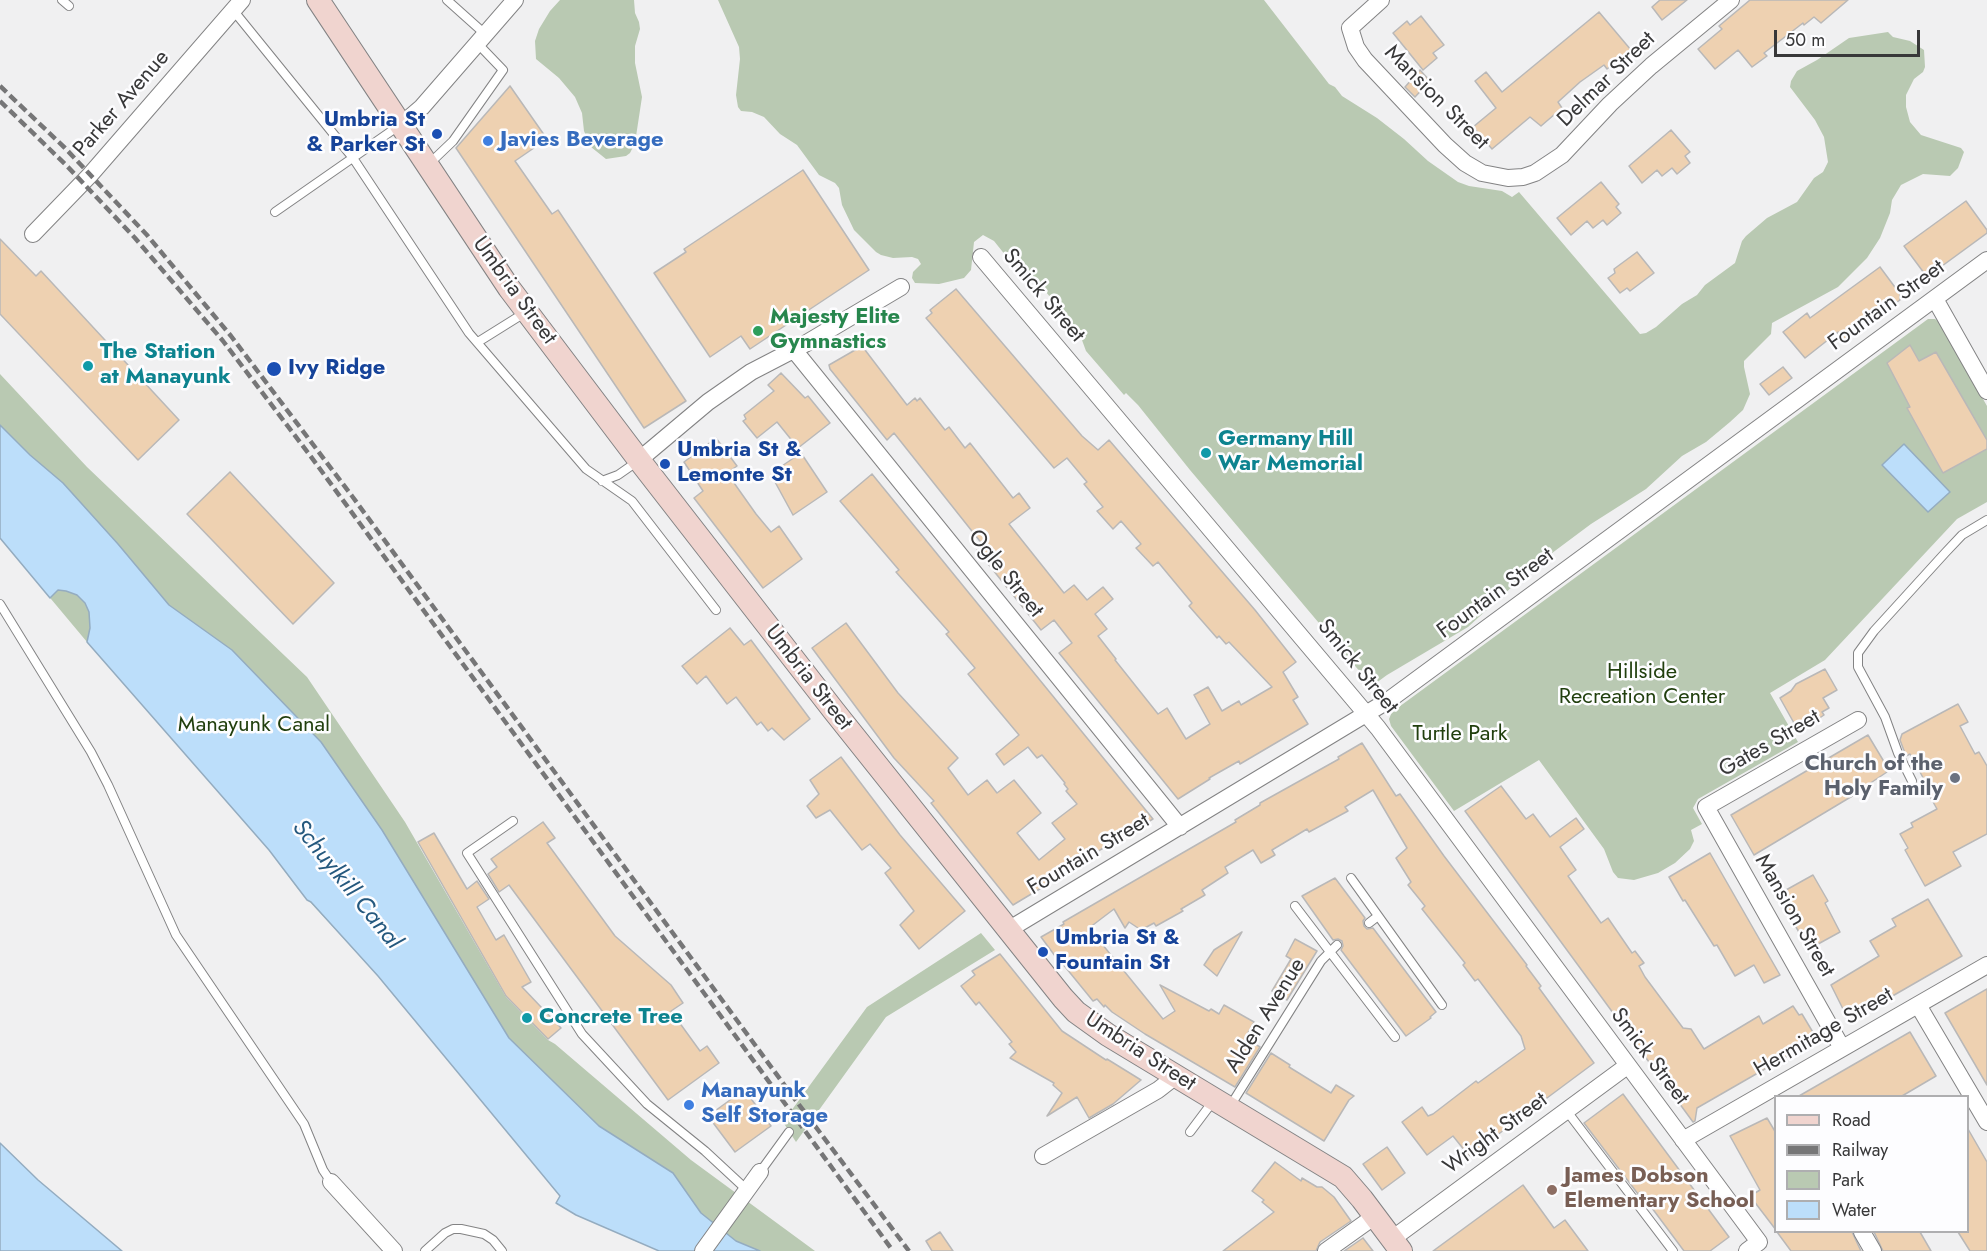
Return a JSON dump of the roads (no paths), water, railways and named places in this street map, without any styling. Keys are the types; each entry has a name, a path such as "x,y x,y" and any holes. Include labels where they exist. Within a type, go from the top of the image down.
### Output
{"main road":[{"name":"Umbria Street","path":"318,0 497,272 639,460 870,757 1076,1012 1107,1035 1343,1177 1396,1245"}],"street":[{"path":"401,125 422,107 515,0"},
{"name":"Mansion Street","path":"1381,0 1350,28 1356,47 1365,60 1445,145 1465,163 1482,173 1508,178"},
{"name":"Delmar Street","path":"1508,178 1535,173 1562,155 1610,104 1651,66 1731,0"},
{"name":"Parker Avenue","path":"33,234 90,175 238,5"},
{"name":"Smick Street","path":"981,257 1367,714 1683,1140 1753,1247"},
{"name":"Fountain Street","path":"1008,930 1367,714 1408,686 1987,260"},
{"path":"639,460 721,392 751,372 795,350 902,287"},
{"path":"1935,298 1987,391"},
{"name":"Ogle Street","path":"795,350 1180,826"},
{"name":"Gates Street","path":"1706,807 1858,720"},
{"name":"Mansion Street","path":"1706,807 1842,1048"},
{"name":"Hermitage Street","path":"1683,1140 1780,1091 1842,1048 1987,965"},
{"path":"1917,1005 1987,1122"},
{"name":"Wright Street","path":"1396,1245 1566,1110 1627,1066"},
{"path":"1043,1156 1158,1090 1176,1076"},
{"path":"702,1251 760,1172"},
{"path":"331,1182 394,1251"},
{"path":"1326,1251 1375,1216"},
{"path":"1863,1233 1873,1251"}],"lane":[{"path":"62,0 69,6"},
{"path":"427,166 453,141 503,70 481,39 447,0"},
{"path":"238,5 353,158 462,324 591,474 632,501 716,610"},
{"path":"275,212 401,125"},
{"path":"478,342 527,311"},
{"path":"602,481 618,475 639,460"},
{"path":"1912,782 1898,753 1885,717 1858,667 1858,653 1874,631 1962,535 1987,520"},
{"path":"0,604 86,743 108,785 176,935 304,1124 322,1170 331,1182"},
{"path":"513,821 467,853 582,1034 647,1104 705,1151 747,1190"},
{"path":"1351,878 1442,1005"},
{"path":"1295,906 1395,1037"},
{"path":"1369,923 1378,916"},
{"name":"Alden Avenue","path":"1190,1132 1222,1104 1321,961 1337,945"},
{"path":"1566,1110 1673,1251"},
{"path":"760,1172 789,1132"},
{"path":"425,1251 445,1233 453,1229 461,1229 484,1234 493,1240 502,1251"}],"water":[{"name":"Manayunk Canal","path":"0,425 63,483 169,605 232,650 321,742 382,830 509,1038 599,1126 673,1173 701,1213 736,1241 760,1251 659,1251 576,1215 556,1203 560,1196 378,976 307,900 269,850 87,642 90,628 89,612 85,603 77,595 66,591 58,590 50,598 0,538"},
{"path":"1904,444 1950,492 1928,512 1882,465"},
{"path":"0,1143 38,1180 122,1251 0,1251"}],"railway":[{"path":"0,86 65,148 147,235 231,336 352,496 909,1251"},
{"path":"0,101 67,166 135,238 223,341 309,454 893,1251"}],"place":[{"name":"Umbria St & Parker St","path":"437,134"},
{"name":"Javies Beverage","path":"488,141"},
{"name":"Majesty Elite Gymnastics","path":"758,331"},
{"name":"The Station at Manayunk","path":"88,366"},
{"name":"Ivy Ridge","path":"274,369"},
{"name":"Germany Hill War Memorial","path":"1206,453"},
{"name":"Umbria St & Lemonte St","path":"665,464"},
{"name":"Church of the Holy Family","path":"1955,778"},
{"name":"Umbria St & Fountain St","path":"1043,952"},
{"name":"Concrete Tree","path":"527,1018"},
{"name":"Manayunk Self Storage","path":"689,1105"},
{"name":"James Dobson Elementary School","path":"1552,1190"}],"park label":[{"name":"Hillside Recreation Center","path":"1642,686"},
{"name":"Turtle Park","path":"1460,735"}],"water label":[{"name":"Schuylkill Canal","path":"346,885"}]}
